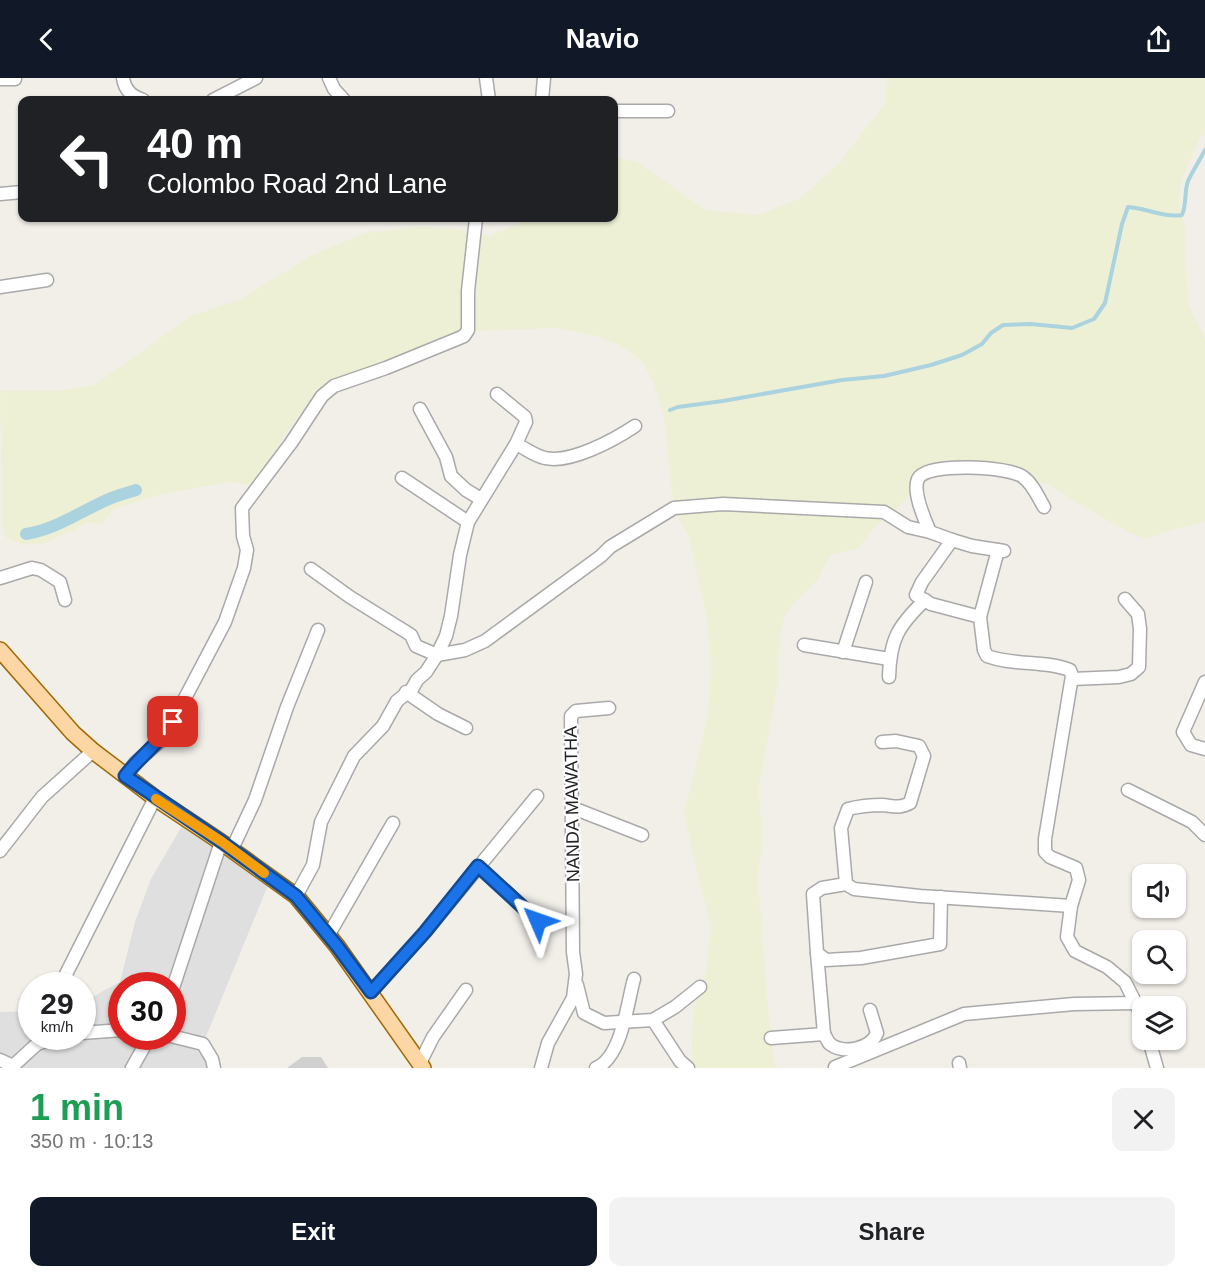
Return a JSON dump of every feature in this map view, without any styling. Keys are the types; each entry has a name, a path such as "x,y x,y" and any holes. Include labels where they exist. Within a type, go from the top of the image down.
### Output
{"main road":[{"path":"0,650 73,733 93,751 155,798 296,896 371,992 422,1066"}],"street":[{"path":"123,78 124,85 133,96"},
{"path":"221,96 256,78"},
{"path":"328,78 340,96"},
{"path":"486,78 488,96"},
{"path":"542,96 544,78"},
{"path":"0,79 15,79"},
{"path":"618,111 668,111"},
{"path":"0,194 18,192"},
{"path":"125,776 135,763 164,738 184,704 195,676 218,638 244,568 247,550 243,536 242,508 276,464 322,396 334,386 386,368 464,336 468,330 468,291 476,222"},
{"path":"0,287 47,280"},
{"path":"296,896 313,865 321,822 354,756 383,726 397,701 412,689 417,680 426,672 446,636 468,522 516,444 526,422 525,417 497,394"},
{"path":"420,408 446,457 451,476 466,490 482,499"},
{"path":"516,444 543,458 551,459 597,448 635,426"},
{"path":"930,532 917,492 917,480 929,471 950,468 993,469 1022,475 1044,507"},
{"path":"402,478 468,522"},
{"path":"311,568 350,597 402,628 411,635 416,646 437,655 465,650 485,641 610,547 674,508 723,504 884,512 908,527 972,546 1001,551 980,617 987,657 1057,665 1070,670 1072,679 1045,839 1045,852 1050,857 1076,868 1079,880 1071,906 1067,937 1075,951 1107,967 1125,982 1133,996"},
{"path":"952,540 922,582 916,595 931,604 980,617"},
{"path":"0,578 32,568 40,570 60,582 65,600"},
{"path":"843,652 866,582"},
{"path":"1072,679 1119,677 1131,674 1139,667 1138,614 1125,599"},
{"path":"889,677 889,659 899,627 925,600"},
{"path":"179,972 227,846 255,800 287,707 318,630"},
{"path":"804,645 889,659"},
{"path":"1205,682 1183,732 1191,745 1205,749"},
{"path":"406,692 438,714 466,728"},
{"name":"NANDA MAWATHA","path":"541,1068 548,1043 573,998 575,978 571,716 576,711 609,708"},
{"path":"846,885 841,828 848,809 884,805 899,808 910,803 924,756 919,746 896,741 882,742"},
{"path":"0,851 42,797 93,751"},
{"path":"1128,790 1192,822 1205,835"},
{"path":"371,992 425,932 537,796"},
{"path":"67,972 155,798"},
{"path":"573,808 642,835"},
{"path":"328,936 393,823"},
{"path":"478,866 538,921"},
{"path":"870,1011 877,1033 871,1044 862,1048 840,1047 829,1043 824,1034 813,894 822,888 846,885 854,889 1071,906"},
{"path":"817,953 826,960 861,958 940,944 941,897"},
{"path":"575,978 584,1013 603,1023 653,1020 675,1007 700,987"},
{"path":"596,1068 602,1066 616,1048 634,979"},
{"path":"422,1066 433,1037 466,990"},
{"path":"835,1067 964,1014 1064,1005 1132,1004"},
{"path":"653,1020 680,1061 688,1068"},
{"path":"771,1038 824,1034"},
{"path":"186,1040 203,1044 212,1059 214,1068"},
{"path":"0,1060 13,1067 31,1050"},
{"path":"132,1068 142,1050"},
{"path":"1152,1050 1157,1068"}],"shaded area":[{"path":"186,819 271,878 203,1044 210,1068 0,1068 0,1012 18,1011 18,1050 96,1050 96,995 108,988 108,1050 186,1050 186,972 122,972 135,922 151,879"},
{"path":"302,1057 321,1057 328,1068 287,1068"}],"green space":[{"path":"887,78 1205,78 1205,131 1200,137 1181,181 1179,202 1185,225 1188,303 1205,339 1205,522 1145,539 1128,532 1048,484 972,467 933,466 902,504 876,526 858,549 831,554 817,580 794,603 785,616 780,639 776,696 759,787 762,839 758,881 769,1017 774,1061 777,1068 691,1068 693,1011 706,968 711,925 684,814 708,713 711,661 706,615 689,538 674,508 663,412 654,384 641,360 617,344 592,335 558,328 477,331 441,341 320,392 294,422 251,486 231,482 162,494 115,509 101,524 87,523 44,543 24,545 6,538 2,526 0,391 56,391 94,385 191,316 240,299 310,256 365,233 417,227 455,229 490,236 521,222 618,222 618,158 637,162 706,210 759,215 800,198 840,162 885,103"}],"waterway":[{"path":"670,410 842,380 884,376 931,365 962,355 982,344 991,333 1003,325 1031,324 1072,328 1094,319 1105,303 1122,224 1128,207 1168,215 1182,215 1188,181 1205,150"},
{"path":"26,534 48,528 109,499 136,490"}],"slow traffic":[{"path":"156,799 222,842 264,873"}],"route":[{"path":"173,722 164,738 135,763 125,776 296,896 371,992 425,932 478,866 538,921"}]}
